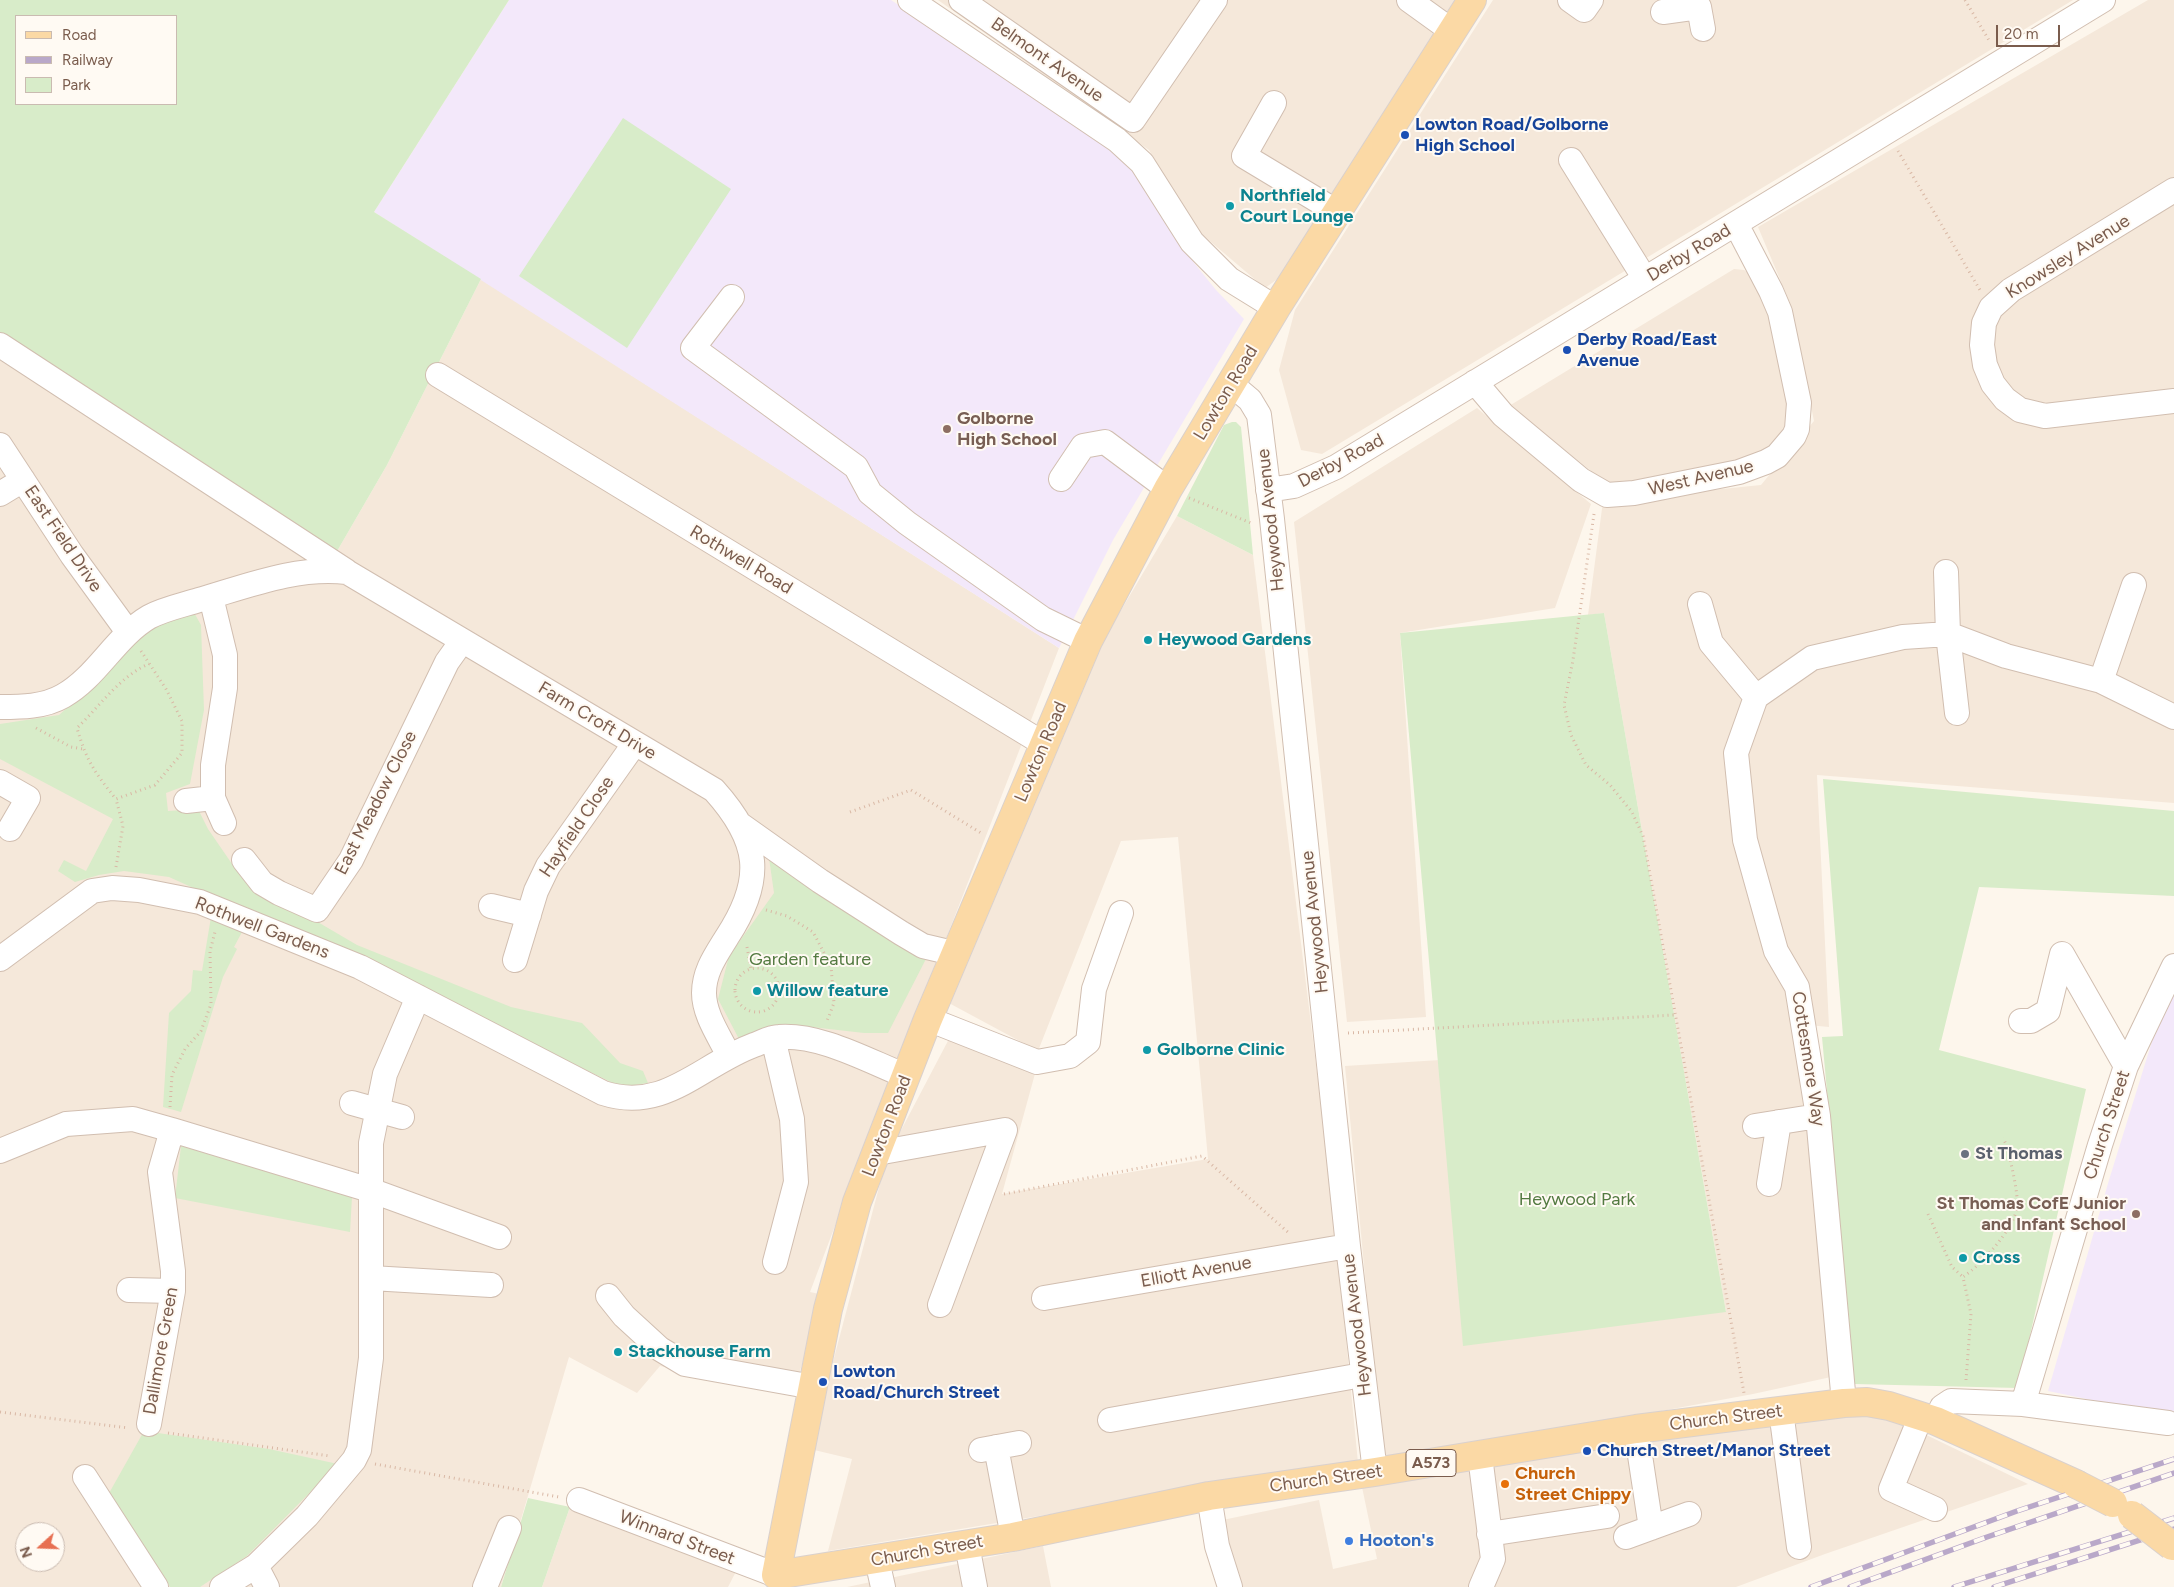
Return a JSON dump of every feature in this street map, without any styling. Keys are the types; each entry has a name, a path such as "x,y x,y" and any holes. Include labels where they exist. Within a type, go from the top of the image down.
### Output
{"main road":[{"name":"Lowton Road","path":"769,1581 813,1388 828,1309 857,1202 928,1019 1088,641 1168,489 1276,308 1472,0"},
{"name":"Church Street","path":"769,1581 877,1560 1013,1537 1209,1496 1480,1456 1636,1429 1748,1414 1867,1402 1889,1406 1928,1419 2076,1484 2123,1509 2173,1546"}],"street":[{"path":"910,0 1117,140 1142,163 1192,242 1228,278 1276,308"},
{"name":"Belmont Avenue","path":"961,0 1133,120 1215,0"},
{"path":"1409,0 1452,31"},
{"path":"1570,0 1584,10 1591,0"},
{"name":"Derby Road","path":"1268,490 1294,486 1336,467 2103,0"},
{"path":"1663,12 1700,12"},
{"path":"1274,103 1244,156 1337,212"},
{"path":"1571,160 1645,279"},
{"name":"Knowsley Avenue","path":"2174,190 2011,290 1991,308 1984,323 1982,345 1985,365 1993,384 2005,399 2020,410 2046,416 2174,401"},
{"name":"West Avenue","path":"1475,382 1503,415 1581,480 1607,495 1618,495 1739,472 1777,456 1798,429 1799,403 1780,312 1736,224"},
{"path":"732,297 693,348 856,467 870,493 907,523 1043,619 1088,641"},
{"path":"0,345 347,572"},
{"name":"Rothwell Road","path":"438,376 1044,744"},
{"name":"Heywood Avenue","path":"1231,384 1250,400 1259,415 1362,1375 1375,1472"},
{"path":"1061,479 1083,446 1105,442 1168,489"},
{"name":"East Field Drive","path":"0,444 72,555 128,632"},
{"path":"0,494 23,480"},
{"name":"Farm Croft Drive","path":"0,707 22,707 46,703 62,697 78,686 128,632 150,616 211,597 304,572 323,570 347,572 714,790 729,806 741,825 751,852 752,884 741,916 710,964 705,977 704,993 706,1009 729,1056"},
{"path":"1946,572 1948,634 1957,713"},
{"path":"2101,681 2134,585"},
{"path":"211,597 225,655 225,683 213,766 214,798 224,823"},
{"path":"1700,604 1711,643 1756,697 1812,658 1903,637 1948,634 2006,656 2101,681 2174,717"},
{"name":"East Meadow Close","path":"244,860 262,883 317,910 351,860 447,662 462,641"},
{"name":"Cottesmore Way","path":"1756,697 1736,753 1745,840 1776,951 1797,987 1818,1116 1844,1403"},
{"name":"Hayfield Close","path":"515,960 536,890 548,866 635,743"},
{"path":"0,782 28,798 10,829"},
{"path":"186,801 214,798"},
{"path":"741,825 820,881 901,933 923,946 957,954"},
{"name":"Rothwell Gardens","path":"0,959 92,892 112,888 139,890 200,902 360,967 603,1093 618,1098 640,1098 661,1094 679,1087 729,1056 773,1038"},
{"path":"491,906 529,915"},
{"path":"928,1019 1037,1062 1070,1056 1088,1042 1094,989 1121,912"},
{"path":"2021,1021 2031,1021 2048,1011 2062,954 2126,1066"},
{"name":"Church Street","path":"2022,1404 2100,1145 2126,1066 2174,966"},
{"path":"222,1587 256,1566 306,1516 354,1460 359,1450 371,1358 371,1143 385,1074 418,997"},
{"path":"775,1262 796,1182 801,1121 773,1038 804,1038 819,1042 906,1076"},
{"path":"352,1103 402,1117"},
{"path":"1755,1126 1818,1116"},
{"path":"0,1150 66,1124 133,1119 370,1190 499,1237"},
{"path":"1769,1184 1779,1122"},
{"name":"Dallimore Green","path":"146,1428 173,1291 174,1271 160,1172 172,1130"},
{"path":"877,1153 1005,1130 940,1305"},
{"name":"Elliott Avenue","path":"1044,1298 1348,1246"},
{"path":"371,1278 491,1285"},
{"path":"129,1290 173,1291"},
{"path":"608,1296 624,1316 660,1349 685,1364 813,1388"},
{"path":"1110,1420 1362,1375"},
{"path":"1935,1508 1891,1489 1928,1419 1946,1403 1964,1400 2022,1404 2168,1423"},
{"path":"1781,1411 1799,1546"},
{"path":"1636,1429 1651,1528"},
{"path":"1013,1537 989,1449 1019,1442"},
{"path":"1480,1456 1493,1559 1480,1587"},
{"path":"85,1477 155,1580"},
{"path":"1209,1496 1217,1546 1230,1587"},
{"name":"Winnard Street","path":"579,1500 769,1581"},
{"path":"1626,1537 1689,1514"},
{"path":"1489,1534 1607,1516"},
{"path":"485,1587 509,1528"},
{"path":"967,1545 975,1587"},
{"path":"877,1560 883,1587"},
{"path":"256,1566 267,1587"}],"path":[{"path":"1965,0 2003,62"},
{"path":"1887,132 1991,308"},
{"path":"1168,489 1273,532"},
{"path":"1598,491 1573,660 1564,705 1571,735 1586,765 1610,785 1632,812 1643,836 1748,1414"},
{"path":"116,799 155,785 182,752 182,721 166,689 128,632"},
{"path":"112,888 122,826 116,799 97,775 83,749 77,728 129,677 140,668 149,664"},
{"path":"31,726 71,747 83,749"},
{"path":"850,812 912,790 1002,845"},
{"path":"746,903 787,916 813,932 830,966 834,1003 819,1042"},
{"path":"172,1130 170,1107 172,1075 185,1049 201,1032 211,1004 210,951 222,910"},
{"path":"758,968 771,973 779,986 779,993 773,1006 760,1012 745,1008 736,996 738,980 744,972 758,968"},
{"path":"1326,1034 1674,1014"},
{"path":"1963,1277 1978,1267 2002,1236 2008,1228 2017,1207 2007,1146 2003,1138"},
{"path":"979,1199 1202,1156 1311,1252"},
{"path":"1928,1214 1939,1243 1952,1268 1963,1277 1971,1314 1964,1400"},
{"path":"0,1412 146,1428 354,1460 579,1500"}],"shaded area":[{"name":"Golborne High School","path":"509,0 891,0 1108,146 1140,176 1182,248 1216,290 1244,319 1113,540 1059,648 374,212"},
{"path":"938,0 1456,0 1279,278 1265,288 1191,225 1149,150"},
{"path":"1493,0 2073,0 1322,454 1301,450 1279,370 1295,310"},
{"path":"2148,0 2174,0 2174,803 1817,775 1829,1027 1798,1024 1831,1377 1753,1394 1381,1463 1377,1401 1345,1066 1440,1060 1726,1312 1604,613 1588,615 1603,501 1761,485 1814,421 1790,303 1758,227"},
{"path":"1734,269 1744,270 1749,273 1766,303 1787,394 1789,422 1782,439 1754,459 1617,485 1600,478 1509,406"},
{"path":"481,279 1059,648 810,1292 824,1295 792,1396 660,1366 637,1393 569,1357 501,1587 0,1587 0,360 289,545 336,553 387,465"},
{"path":"1477,408 1591,504 1555,608 1400,633 1426,1017 1347,1022 1294,522"},
{"path":"1177,516 1253,555 1332,1194 1358,1463 828,1551 852,1459 810,1449 887,1157 950,1037 1036,1070 1002,1194 1208,1159 1178,837 1121,841 1038,1051 947,1002 1092,659"},
{"name":"St Thomas CofE Junior and Infant School","path":"2174,981 2174,1417 2048,1391 2109,1180 2158,1022"},
{"path":"1804,1415 1887,1416 2028,1484 1825,1554 1736,1587 1228,1587 1208,1523 1319,1500 1333,1569 1377,1559 1362,1487"},
{"path":"570,1507 742,1560 728,1587 542,1587"},
{"path":"1043,1546 1051,1587 847,1587"}],"green space":[{"path":"0,0 509,0 374,212 481,279 387,465 336,553 0,333"},
{"path":"623,118 731,189 627,348 519,276"},
{"path":"1236,422 1241,427 1253,555 1177,516 1224,425"},
{"path":"192,609 201,625 204,710 190,784 166,793 168,811 198,809 208,829 241,877 357,945 511,1007 582,1023 620,1063 643,1071 648,1083 621,1087 455,1006 169,877 124,871 99,875 75,882 58,871 64,860 86,871 113,819 0,759 0,724 59,715 94,684 142,633"},
{"name":"Heywood Park","path":"1604,613 1726,1312 1463,1346 1400,633"},
{"path":"1823,779 2174,811 2174,896 1979,887 1939,1050 2086,1089 2018,1388 1854,1384 1822,1037 1843,1036"},
{"name":"Garden feature","path":"769,858 927,957 888,1033 864,1033 785,1024 739,1039 718,999 729,956 774,893"},
{"path":"211,917 242,932 234,947 237,949 223,977 181,1112 163,1107 169,1013 191,991 193,970 202,971"},
{"path":"181,1146 352,1197 350,1232 175,1198"},
{"path":"144,1431 269,1449 338,1464 247,1556 200,1587 170,1587 108,1495"},
{"path":"528,1498 570,1507 542,1587 501,1587"}],"railway":[{"path":"1811,1587 2017,1511 2174,1459"},
{"path":"1850,1587 1987,1537 2174,1473"},
{"path":"1954,1587 2174,1518"},
{"path":"1994,1587 2174,1529"}],"place":[{"name":"Lowton Road/Golborne High School","path":"1405,135"},
{"name":"Northfield Court Lounge","path":"1230,206"},
{"name":"Derby Road/East Avenue","path":"1567,350"},
{"name":"Golborne High School","path":"947,429"},
{"name":"Heywood Gardens","path":"1148,640"},
{"name":"Willow feature","path":"757,991"},
{"name":"Golborne Clinic","path":"1147,1050"},
{"name":"St Thomas","path":"1965,1154"},
{"name":"St Thomas CofE Junior and Infant School","path":"2136,1214"},
{"name":"Cross","path":"1963,1258"},
{"name":"Stackhouse Farm","path":"618,1352"},
{"name":"Lowton Road/Church Street","path":"823,1382"},
{"name":"Church Street/Manor Street","path":"1587,1451"},
{"name":"Church Street Chippy","path":"1505,1484"},
{"name":"Hooton's","path":"1349,1541"}]}
